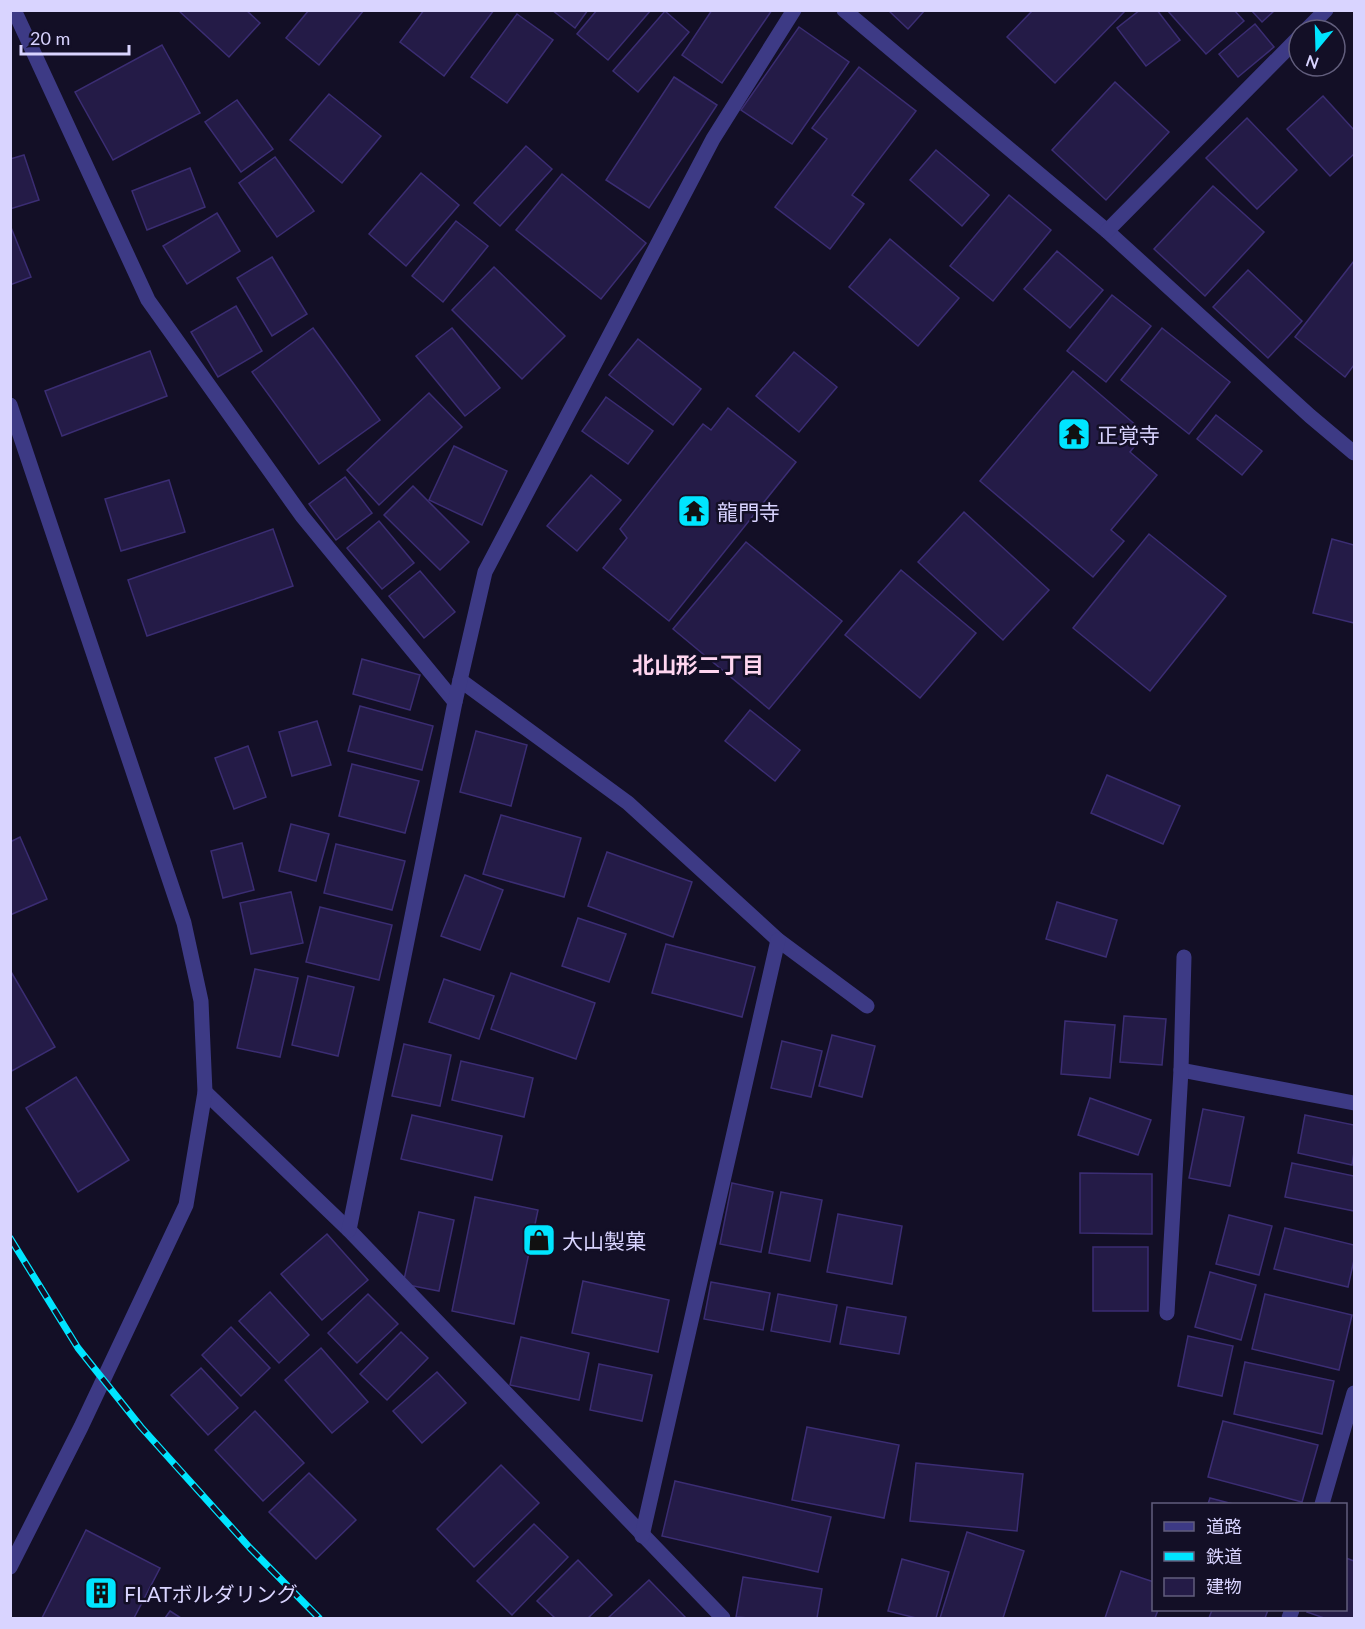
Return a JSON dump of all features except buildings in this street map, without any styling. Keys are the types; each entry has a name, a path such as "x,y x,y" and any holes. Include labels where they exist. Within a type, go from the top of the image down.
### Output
{"street":[{"path":"14,10 148,300 302,516 455,702"},
{"path":"349,1230 455,702 485,572 712,139 794,10"},
{"path":"844,10 1107,231 1310,416 1354,453"},
{"path":"1107,231 1287,49"},
{"path":"10,405 184,923 201,1001 205,1092 186,1205 81,1427 10,1567"},
{"path":"460,680 628,804 778,940 867,1006"},
{"path":"642,1536 778,940"},
{"path":"1167,1313 1181,1070 1184,957"},
{"path":"1181,1070 1354,1103"},
{"path":"205,1092 349,1230 723,1618"},
{"path":"1322,1503 1354,1393"}],"railway":[{"path":"10,1238 78,1348 141,1427 250,1548 319,1618"}],"place":[{"name":"正覚寺","path":"1074,434"},
{"name":"龍門寺","path":"694,511"},
{"name":"大山製菓","path":"539,1240"},
{"name":"FLATボルダリング","path":"101,1593"}],"district":[{"name":"北山形二丁目","path":"698,664"}]}
